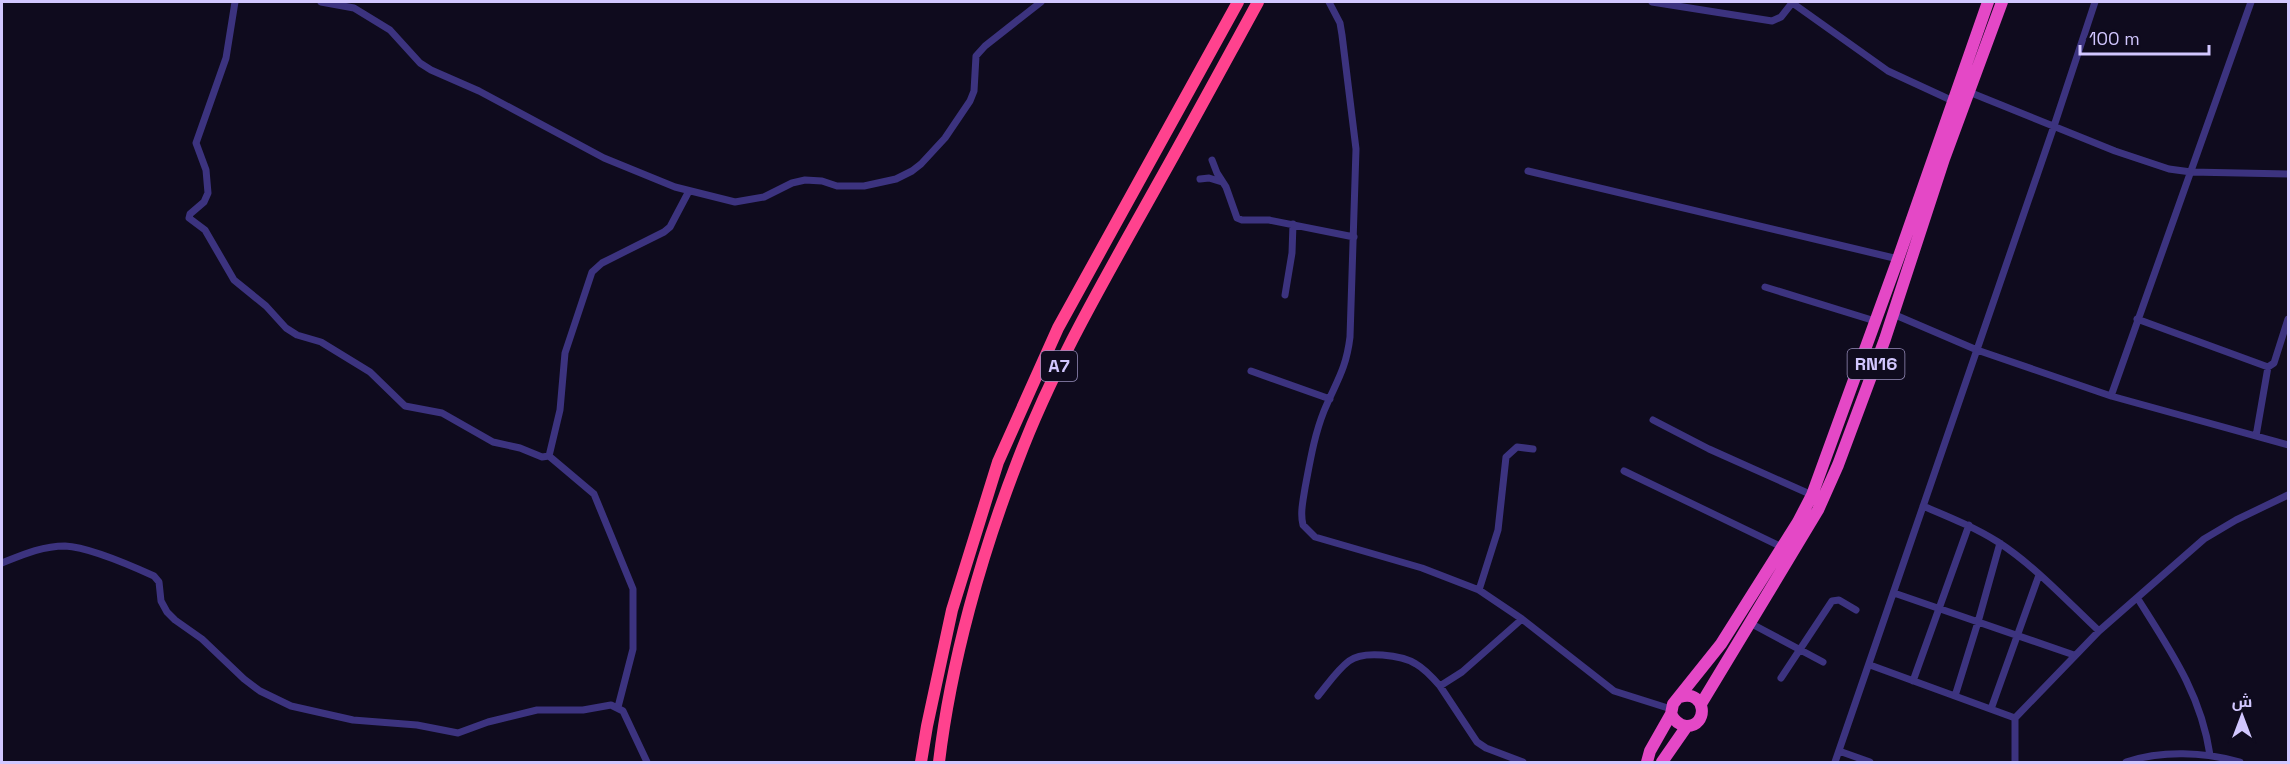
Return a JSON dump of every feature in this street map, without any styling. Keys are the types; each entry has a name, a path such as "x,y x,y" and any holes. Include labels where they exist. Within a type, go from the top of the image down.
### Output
{"highway":[{"name":"A7","path":"921,762 952,610 998,462 1058,328 1238,2"},
{"name":"A7","path":"939,762 944,720 968,616 1018,460 1055,374 1092,301 1258,2"},
{"name":"RN16","path":"1647,762 1673,704 1721,644 1798,522 1812,495 1988,2"},
{"name":"RN16","path":"1662,762 1687,726 1700,719 1701,704 1818,510 1854,425 1944,159 2002,2"},
{"path":"1680,696 1690,695 1701,704"},
{"path":"1671,711 1677,723 1687,726"}],"street":[{"path":"235,2 226,58 196,143 206,170 208,193 204,202 190,214 191,220 204,230 234,280 266,306 286,328 321,342 370,372 405,406 442,413 493,442 520,448 542,457 549,456 594,494 633,589 633,649 618,707"},
{"path":"321,2 354,8 390,30 420,63 431,70 478,91 604,158 689,191 735,202 764,197 792,183 805,180 822,181 837,186 864,186 896,179 912,171 945,138 970,101 974,91 976,56 993,39 1041,2"},
{"path":"1329,2 1340,23 1353,110 1356,148 1350,328 1347,357 1342,375 1316,433 1301,519 1308,532 1325,540 1422,568 1479,590 1522,619 1614,691 1671,711"},
{"path":"1652,2 1772,21 1781,17 1792,2 1888,71 1953,101"},
{"path":"1835,762 2095,2"},
{"path":"2111,396 2252,2"},
{"path":"1969,92 2148,163 2191,172 2289,174"},
{"path":"1212,160 1237,218 1293,224 1354,237"},
{"path":"1528,171 1898,259"},
{"path":"1200,179 1209,178 1222,182"},
{"path":"549,456 561,410 565,353 592,272 602,263 670,227 689,191"},
{"path":"1285,294 1292,253 1293,224"},
{"path":"1765,287 1875,321"},
{"path":"1893,314 1977,350 2111,396 2289,445"},
{"path":"2137,319 2268,368"},
{"path":"2256,436 2268,368 2274,363 2289,319"},
{"path":"1251,371 1330,399"},
{"path":"1653,420 1709,449 1812,495"},
{"path":"1479,590 1498,530 1506,457 1517,447 1533,449"},
{"path":"1624,471 1782,547"},
{"path":"2015,762 2015,718 2074,655 2204,539 2289,495"},
{"path":"1923,506 1969,525 2000,543 2100,631"},
{"path":"1913,681 1969,525"},
{"path":"1955,696 2000,543"},
{"path":"2,563 37,550 67,546 82,549 154,576 159,582 161,601 167,612 210,646 243,679 260,691 291,706 328,715 417,725 458,733 488,722 537,710 583,710 611,705 623,711 647,762"},
{"path":"1991,709 2039,575"},
{"path":"1894,593 2074,655"},
{"path":"2138,599 2176,660 2196,698 2205,727 2210,755"},
{"path":"1781,678 1832,601 1839,600 1856,610"},
{"path":"1440,686 1462,672 1522,619"},
{"path":"1750,623 1823,662"},
{"path":"1318,696 1348,662 1366,654 1394,657 1415,663 1440,686 1477,742 1486,748 1523,762"},
{"path":"1870,665 2015,718"},
{"path":"1839,751 1870,762"},
{"path":"2126,762 2210,755 2240,762"}]}
